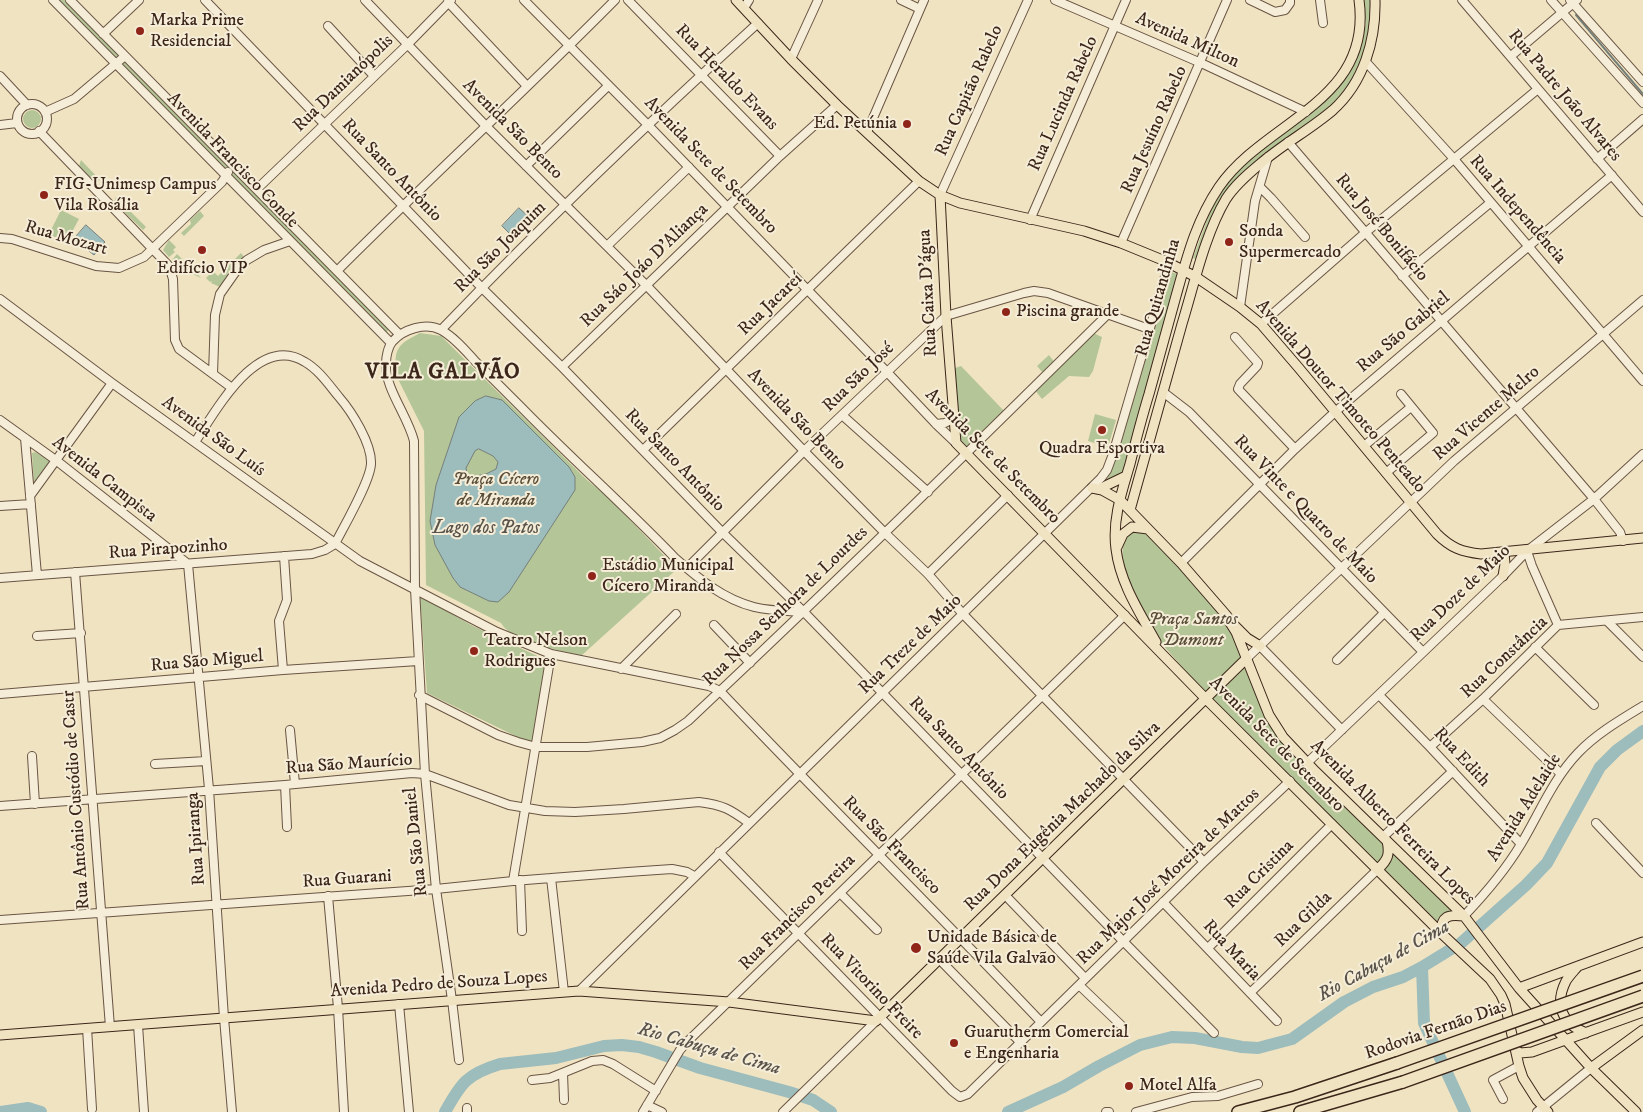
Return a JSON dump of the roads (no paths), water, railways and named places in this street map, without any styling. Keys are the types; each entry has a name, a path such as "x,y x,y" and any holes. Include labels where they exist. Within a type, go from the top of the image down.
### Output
{"highway":[{"name":"Rodovia Fernão Dias","path":"1238,1112 1295,1097 1397,1063 1643,976"},
{"name":"Rodovia Fernão Dias","path":"1300,1112 1403,1082 1643,996"}],"main road":[{"name":"Avenida Doutor Timoteo Penteado","path":"736,0 837,105 919,180 940,195 960,203 1084,232 1121,244 1183,270 1240,307 1260,324 1446,543 1458,549 1482,554 1643,538"},
{"name":"Rua Quitandinha","path":"1163,654 1132,600 1122,577 1116,549 1116,519 1126,476 1183,270 1200,220 1219,186 1249,156 1320,100 1346,69 1360,33 1361,15 1359,0"},
{"name":"Rua Quitandinha","path":"1130,510 1196,277 1207,242 1227,198 1243,178 1268,157 1333,110 1348,93 1366,62 1373,35 1375,0"},
{"name":"Rua Caixa D'água","path":"940,195 946,316 956,443"},
{"name":"Avenida Sete de Setembro","path":"956,443 1206,699 1443,935 1490,979 1505,1004 1519,1066 1528,1088 1543,1110"},
{"path":"1096,488 1126,476"},
{"path":"1096,488 1120,500 1181,563 1247,638 1260,646"},
{"path":"1116,549 1123,534 1128,530 1137,527 1148,529"},
{"path":"1503,576 1504,553"},
{"name":"Avenida Alberto Ferreira Lopes","path":"1224,613 1236,632 1263,702 1276,726 1307,763 1465,918 1520,988 1591,1068 1636,1112"},
{"name":"Rua Dona Eugênia Machado da Silva","path":"878,1020 1247,658"},
{"path":"1378,869 1384,864 1389,854 1385,839"},
{"path":"1443,935 1442,922 1447,916 1453,915 1465,918"},
{"path":"1520,988 1643,942"},
{"path":"1578,966 1566,980 1561,997 1562,1013 1567,1022 1576,1029 1586,1033"},
{"name":"Avenida Pedro de Souza Lopes","path":"0,1035 579,991 729,1002 878,1020"},
{"path":"1516,1050 1524,1053 1643,1012"},
{"path":"1591,1068 1643,1031"}],"street":[{"name":"Avenida Francisco Conde","path":"52,0 391,343"},
{"name":"Avenida Francisco Conde","path":"70,0 400,335"},
{"path":"103,34 139,0"},
{"name":"Rua Santo Antônio","path":"204,0 482,288 562,367 722,532 804,612 1123,942 1214,1033"},
{"name":"Avenida São Bento","path":"364,0 486,126 647,286 804,451 928,574 964,614 1204,862"},
{"name":"Avenida Sete de Setembro","path":"524,0 689,167 956,443"},
{"path":"336,270 569,47 615,0"},
{"name":"Rua Heraldo Evans","path":"628,0 780,156"},
{"path":"744,8 750,0"},
{"path":"791,59 818,0"},
{"path":"902,0 920,9"},
{"path":"867,132 924,0"},
{"name":"Rua Capitão Rabelo","path":"940,195 1028,0"},
{"name":"Avenida Milton","path":"1055,0 1201,63 1306,112"},
{"name":"Rua Lucinda Rabelo","path":"1030,220 1126,0"},
{"name":"Rua Jesuíno Rabelo","path":"1121,244 1227,0"},
{"path":"1250,0 1275,12 1285,10 1290,0"},
{"path":"1320,0 1322,23"},
{"name":"Rua Padre João Alvares","path":"1462,0 1643,212"},
{"path":"1551,0 1643,104"},
{"path":"450,1 527,86"},
{"name":"Rua Damianópolis","path":"257,189 407,45 450,1"},
{"path":"1511,56 1562,13 1573,1 1643,82"},
{"name":"Rua São Joaquim","path":"441,330 648,125 758,23"},
{"path":"328,26 374,76"},
{"path":"45,112 74,99 125,56"},
{"name":"Rua Independência","path":"1366,62 1454,159 1643,380"},
{"path":"0,76 27,105"},
{"path":"526,166 608,86"},
{"path":"1260,324 1365,233 1538,90"},
{"path":"31,104 39,106 45,112 45,125 39,131 35,133 26,132 19,127 18,114 23,107 31,104"},
{"name":"Rua Sáo Joáo D'Aliança","path":"562,367 780,156 837,105"},
{"path":"1597,159 1643,119"},
{"path":"0,124 18,123"},
{"path":"39,131 169,266 174,280 174,340 176,345 179,350 232,388"},
{"name":"Rua José Bonifácio","path":"1288,142 1440,322 1594,499 1620,532 1622,541"},
{"path":"1240,307 1255,202 1268,157"},
{"name":"Rua Mozart","path":"0,238 12,239 96,266 119,268 144,257 222,182 226,174 234,166"},
{"path":"607,246 689,167"},
{"name":"Rua São Gabriel","path":"1181,563 1295,449 1335,412 1612,176"},
{"name":"Rua Jacareí","path":"643,450 919,180"},
{"path":"1260,187 1305,237"},
{"path":"1402,276 1490,203"},
{"path":"213,374 215,315 220,294 239,267 247,260 264,250 290,241"},
{"name":"Rua Treze de Maio","path":"579,991 1045,533 1096,488 1107,470 1113,454 1169,263"},
{"path":"946,316 1034,291 1048,293 1149,329"},
{"name":"Avenida São Luís","path":"0,299 112,383 360,561 497,632 551,654 709,686 720,691"},
{"name":"Rua Vicente Melro","path":"1247,658 1454,462 1643,300"},
{"name":"Rua Nossa Senhora de Lourdes","path":"419,695 498,735 536,746 587,748 642,742 660,738 675,730 688,721 804,612 1108,314"},
{"name":"Rua São José","path":"687,568 804,451 946,316"},
{"path":"383,334 389,332 391,326"},
{"path":"391,343 400,335 422,327 441,330 457,342 538,424 687,568 718,592 744,604 774,611 804,612"},
{"path":"1235,338 1258,363 1240,384 1239,391 1295,449"},
{"name":"Rua São Daniel","path":"391,343 386,364 387,376 411,429 414,441 415,589 424,774 436,889 459,1060"},
{"path":"195,442 232,388 255,365 272,356 293,356 304,361 316,370 342,401 352,415 370,452 371,464 368,477 335,544"},
{"path":"0,506 30,500 112,383"},
{"name":"Rua Vinte e Quatro de Maio","path":"1163,392 1189,412 1423,652"},
{"path":"1386,472 1433,434 1401,394"},
{"path":"1364,446 1411,407"},
{"path":"842,415 928,492"},
{"path":"936,424 945,423 953,419"},
{"name":"Avenida Campista","path":"0,420 57,461 188,564"},
{"path":"25,438 37,575"},
{"name":"Rua Doze de Maio","path":"1307,763 1527,551 1594,499 1643,454"},
{"path":"928,574 1008,495"},
{"name":"Rua Pirapozinho","path":"0,578 312,554 325,550 335,544"},
{"path":"1527,551 1558,625"},
{"path":"283,670 279,621 287,600 284,556"},
{"name":"Rua Ipiranga","path":"188,564 209,789 232,1112"},
{"name":"Rua Antônio Custódio de Castr","path":"75,572 110,1027"},
{"path":"1337,660 1384,613"},
{"path":"621,668 676,614"},
{"name":"Rua Francisco Pereira","path":"643,1112 680,1050 1124,615"},
{"name":"Rua Constância","path":"1430,747 1483,699 1558,625 1643,617"},
{"path":"1607,621 1643,657"},
{"path":"714,625 750,663"},
{"path":"37,636 81,633"},
{"path":"1260,646 1342,730"},
{"path":"1535,647 1594,705"},
{"path":"522,931 517,881 525,808 551,654"},
{"name":"Rua São Miguel","path":"0,694 283,670 418,661"},
{"name":"Rua São Francisco","path":"720,691 799,775 962,939 1041,1022"},
{"name":"Rua Edith","path":"1379,695 1521,844"},
{"path":"1483,699 1561,774"},
{"name":"Avenida Adelaide","path":"1465,918 1493,884 1521,844 1561,774 1576,755 1591,739 1643,706"},
{"path":"290,730 295,784"},
{"path":"32,756 35,804"},
{"path":"154,764 206,761"},
{"path":"1385,839 1453,771"},
{"name":"Rua São Maurício","path":"0,806 424,774 492,800 525,808 575,812 699,802 729,808 749,823"},
{"name":"Rua Major José Moreira de Mattos","path":"960,1097 968,1094 1204,862 1290,782"},
{"path":"285,785 287,827"},
{"path":"1596,823 1643,873"},
{"name":"Rua Cristina","path":"1208,948 1332,824"},
{"name":"Rua Vitorino Freire","path":"720,852 799,933 878,1020 960,1097"},
{"name":"Rua Guarani","path":"0,920 436,889 672,869 687,872 694,876"},
{"name":"Rua Gilda","path":"1250,993 1378,869"},
{"path":"552,878 564,992"},
{"path":"840,893 877,930"},
{"path":"328,896 338,1008 344,1112"},
{"path":"1005,896 1085,978"},
{"name":"Rua Maria","path":"1163,902 1277,1021"},
{"path":"940,960 1020,1042"},
{"path":"1079,984 1123,1027"},
{"path":"400,1004 409,1112"},
{"name":"Rua Dona Eugênia Machado da Silva","path":"783,1112 878,1020"},
{"path":"138,1025 144,1112"},
{"path":"87,1028 92,1109"},
{"path":"532,1080 550,1078 592,1061 603,1060 656,1090"},
{"path":"1503,1099 1493,1080 1519,1066"},
{"path":"1543,1110 1591,1068"},
{"path":"563,1073 564,1100"},
{"path":"1136,1112 1192,1097 1218,1096 1258,1084"},
{"path":"647,1105 662,1112"}],"water":[{"path":"519,208 529,217 511,235 502,226"},
{"path":"86,225 105,242 94,255 74,239"},
{"name":"Lago dos Patos","path":"486,396 502,400 569,467 575,477 575,490 509,592 498,602 489,601 460,587 435,545 430,521 436,485 459,417 475,401","holes":["479,449 493,456 498,462 496,469 486,474 471,477 467,474 466,468 475,451"]}],"waterway":[{"path":"1576,15 1643,94"},
{"name":"Rio Cabuçu de Cima","path":"1008,1112 1063,1087 1140,1045 1172,1037 1195,1038 1242,1047 1258,1048 1292,1039 1344,1002 1373,987 1403,977 1422,967 1461,943 1526,885 1547,863 1600,767 1617,750 1643,731"},
{"path":"1422,967 1424,1023 1465,1112"},
{"name":"Rio Cabuçu de Cima","path":"445,1112 466,1081 489,1068 500,1064 556,1058 604,1046 622,1045 639,1047 700,1068 789,1092 813,1100 831,1112"},
{"name":"Rio Cabuçu de Cima","path":"0,1112 28,1108 41,1112"}],"place":[{"name":"Marka Prime Residencial","path":"140,31"},
{"name":"Ed. Petúnia","path":"907,124"},
{"name":"FIG-Unimesp Campus Vila Rosália","path":"44,195"},
{"name":"Sonda Supermercado","path":"1229,242"},
{"name":"Edifício VIP","path":"202,250"},
{"name":"Piscina grande","path":"1006,312"},
{"name":"Quadra Esportiva","path":"1102,430"},
{"name":"Estádio Municipal Cícero Miranda","path":"592,576"},
{"name":"Teatro Nelson Rodrigues","path":"474,651"},
{"name":"Unidade Básica de Saúde Vila Galvão","path":"916,948"},
{"name":"Guarutherm Comercial e Engenharia","path":"954,1043"},
{"name":"Motel Alfa","path":"1129,1086"}],"district":[{"name":"VILA GALVÃO","path":"443,373"}],"park label":[{"name":"Praça Cícero de Miranda","path":"496,490"},
{"name":"Praça Santos Dumont","path":"1193,630"}]}
